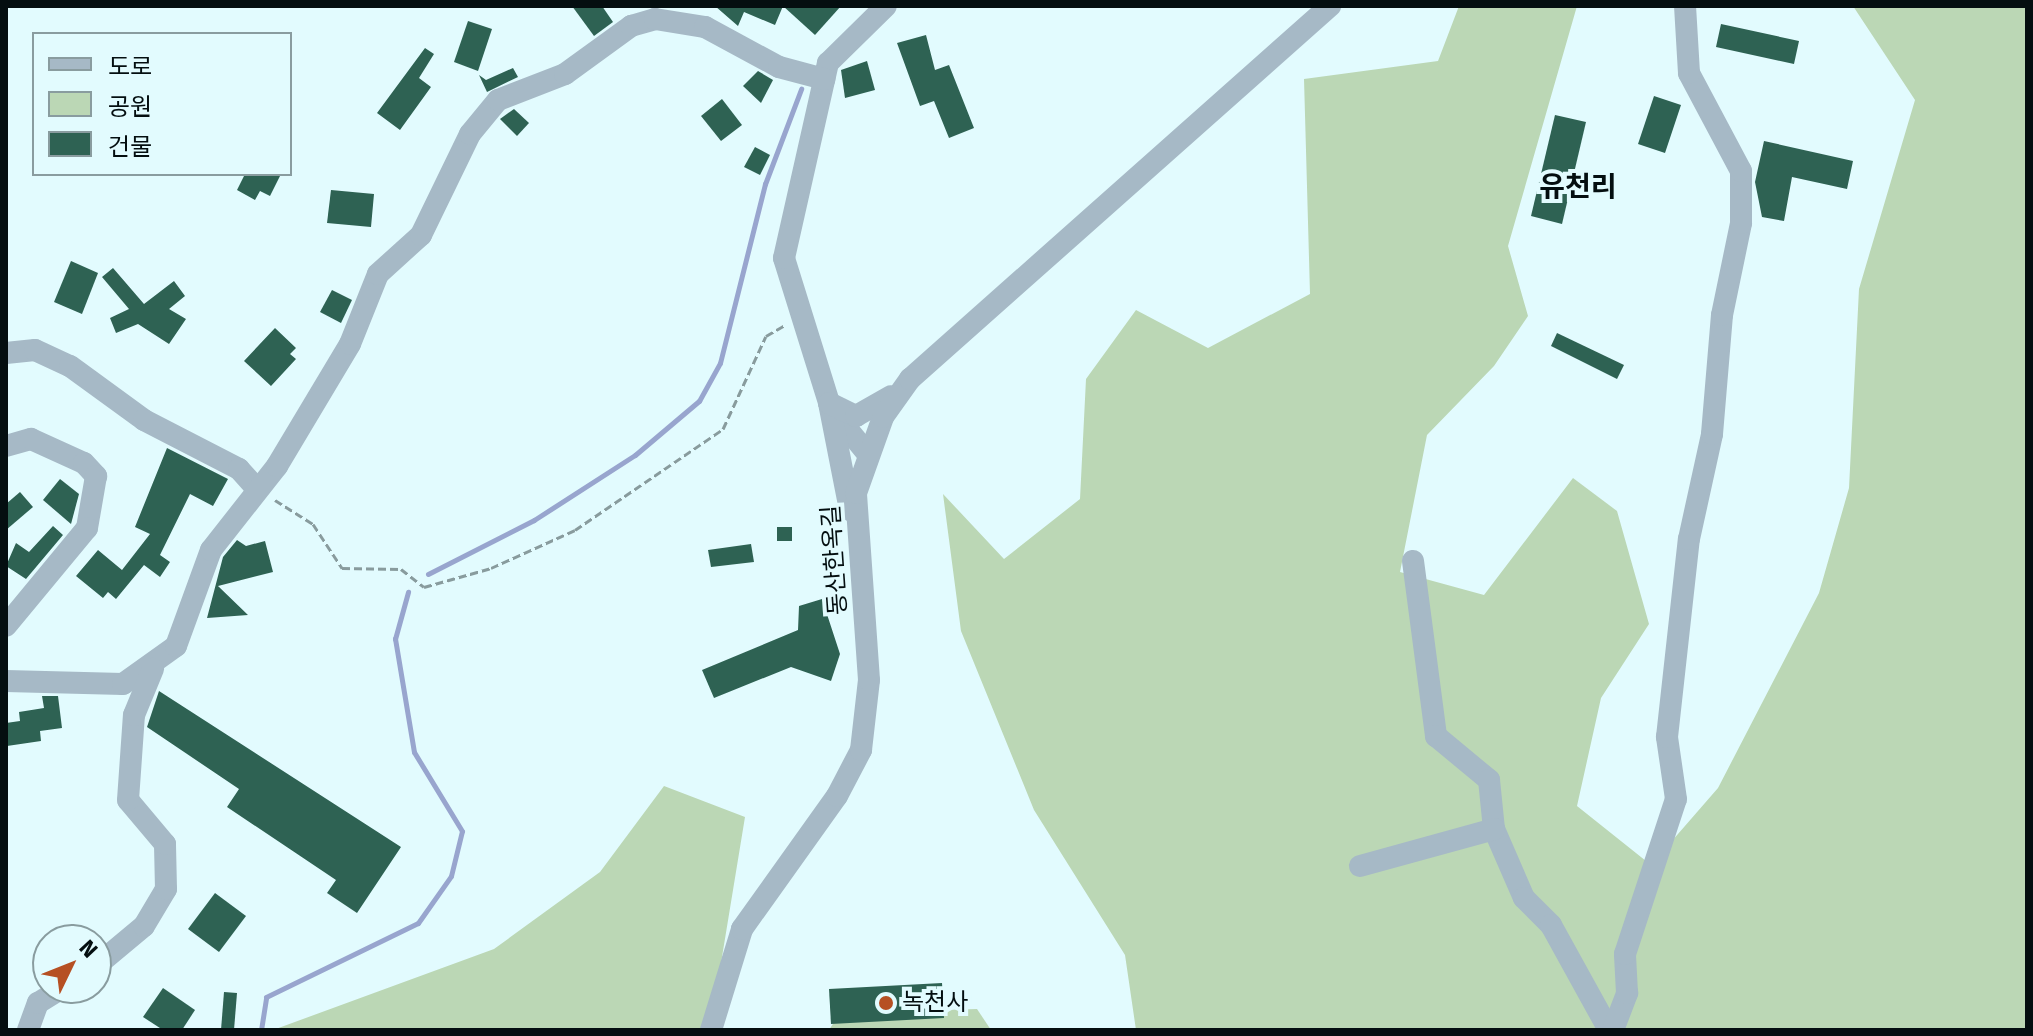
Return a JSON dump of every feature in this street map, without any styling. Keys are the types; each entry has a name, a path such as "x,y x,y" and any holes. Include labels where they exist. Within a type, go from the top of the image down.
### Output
{"street":[{"path":"867,453 838,425 798,317 784,258 824,79 836,51 886,6"},
{"name":"동산한옥길","path":"711,1030 742,929 837,796 861,750 869,680 855,525 867,453 910,379 1330,6"},
{"path":"1611,1030 1627,993 1625,954 1676,799 1667,737 1682,601 1741,223 1741,171 1689,73 1685,6"},
{"path":"6,681 123,684 153,669 183,637 211,550 257,489 350,344 378,274 427,227 488,110 509,93 565,74 645,13 705,27 779,67 824,79"},
{"path":"6,353 35,350 70,366 144,420 239,469 257,489"},
{"path":"829,403 848,416 862,416 910,379"},
{"path":"829,403 855,525"},
{"path":"6,446 31,439 84,463 96,476 87,528 6,626"},
{"path":"1413,561 1436,736 1489,780 1494,829 1524,898 1551,925 1611,1030"},
{"path":"112,953 144,926 166,889 165,844 128,800 134,715 153,669"},
{"path":"1360,866 1494,829"},
{"path":"28,1030 38,1004"}],"path":[{"path":"257,489 313,524 342,568 401,569 424,587 491,568 575,530 723,429 766,336 798,317"}],"green space":[{"path":"1459,6 1577,6 1508,246 1528,316 1494,366 1427,435 1400,572 1484,595 1573,478 1617,511 1649,624 1601,698 1577,806 1651,865 1718,788 1819,593 1849,488 1859,289 1915,100 1853,6 2027,6 2027,1030 1136,1030 1125,955 1034,810 961,631 943,494 1004,559 1080,499 1086,379 1136,310 1208,348 1310,294 1304,79 1438,61"},
{"path":"664,786 745,817 710,1030 273,1030 494,949 600,872"},
{"path":"977,1009 991,1030 829,1030 840,1013"}],"building":[{"path":"572,6 602,6 613,22 594,36"},
{"path":"715,6 783,6 775,25 744,12 738,26"},
{"path":"783,6 841,6 815,35"},
{"path":"468,21 492,29 478,71 454,62"},
{"path":"1721,24 1799,41 1794,64 1716,47"},
{"path":"926,35 935,70 949,65 974,128 949,138 934,101 920,106 897,43"},
{"path":"425,48 434,54 419,78 431,87 400,130 377,113"},
{"path":"867,61 875,90 845,98 841,70"},
{"path":"513,68 518,77 487,92 479,75 486,80"},
{"path":"758,71 773,80 761,103 743,86"},
{"path":"1654,96 1681,105 1665,153 1638,144"},
{"path":"722,99 742,125 721,141 701,116"},
{"path":"514,109 529,123 517,136 500,119"},
{"path":"1555,115 1586,122 1562,224 1531,216"},
{"path":"1764,141 1853,161 1847,189 1792,177 1784,221 1762,217 1755,182"},
{"path":"755,147 770,155 760,175 744,167"},
{"path":"244,176 280,176 270,196 260,191 255,200 237,190"},
{"path":"331,190 374,194 371,227 327,223"},
{"path":"71,261 98,273 82,314 54,302"},
{"path":"113,268 144,304 174,281 185,296 169,309 186,319 169,344 138,324 116,333 110,318 129,309 102,277"},
{"path":"332,290 352,300 341,323 320,312"},
{"path":"275,328 296,348 290,354 296,359 271,386 244,361"},
{"path":"1557,333 1624,365 1617,379 1551,346"},
{"path":"167,448 228,479 213,506 190,494 160,555 170,562 160,577 144,565 116,599 108,592 103,598 76,576 98,550 122,570 150,534 135,527"},
{"path":"60,479 79,494 71,524 43,500"},
{"path":"20,492 33,507 6,530 6,504"},
{"path":"53,526 63,535 26,579 6,566 16,543 29,552"},
{"path":"777,527 792,527 792,541 777,541"},
{"path":"237,540 246,546 265,541 273,572 218,586 248,615 207,618 223,557"},
{"path":"751,544 754,562 711,567 708,550"},
{"path":"822,599 840,654 831,681 791,667 714,698 702,670 798,630 799,606"},
{"path":"159,691 401,847 357,913 327,893 336,880 227,807 239,789 147,727"},
{"path":"42,696 58,696 62,728 40,731 41,741 7,746 6,723 20,721 19,712 44,708"},
{"path":"215,893 246,916 219,952 188,929"},
{"name":"녹천사","path":"942,983 944,1018 831,1024 829,989"},
{"path":"163,988 195,1010 182,1030 163,1030 143,1017"},
{"path":"224,992 237,993 234,1030 221,1030"}],"waterway":[{"path":"428,574 534,520 635,455 699,401 720,363 765,184 801,89"},
{"path":"261,1030 266,997 418,923 451,876 462,831 414,752 395,639 408,592"}],"place":[{"name":"녹천사","path":"886,1003"}],"district":[{"name":"유천리","path":"1578,187"}]}
